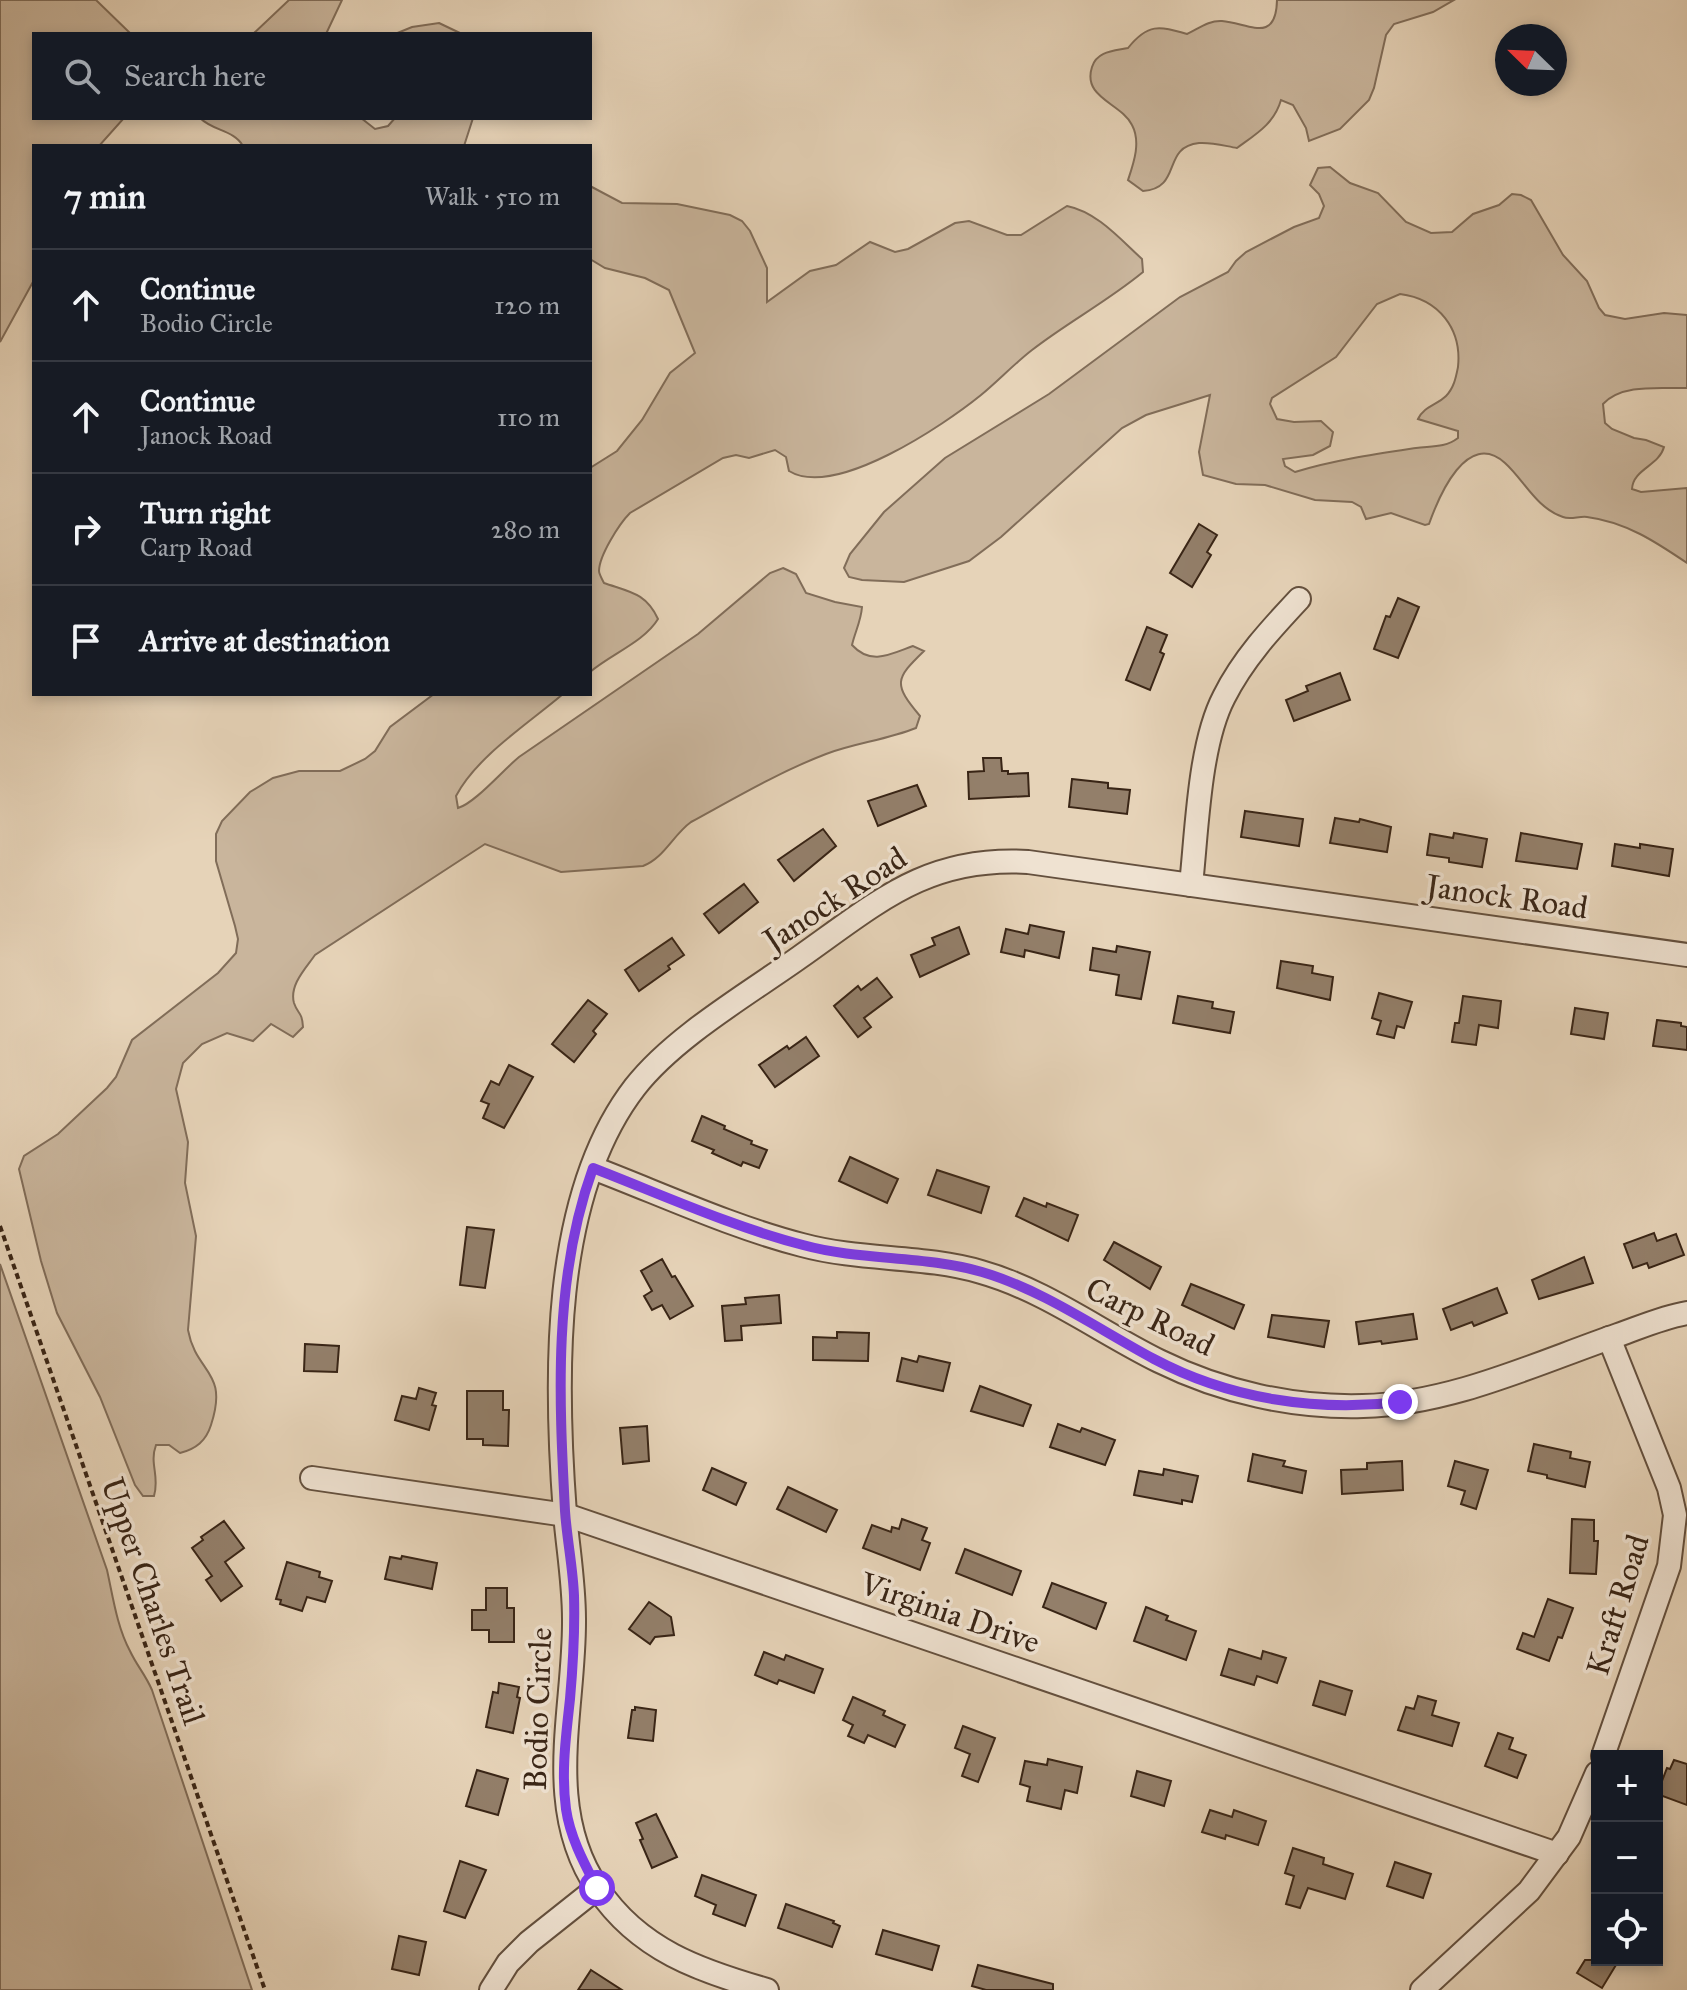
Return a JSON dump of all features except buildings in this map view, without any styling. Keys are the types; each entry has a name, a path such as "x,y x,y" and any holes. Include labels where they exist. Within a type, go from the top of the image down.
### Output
{"street":[{"path":"1191,885 1208,751 1223,699 1264,636 1299,599"},
{"name":"Janock Road","path":"566,1515 560,1383 564,1301 577,1218 593,1168 621,1108 654,1066 685,1039 876,903 919,880 962,864 1011,861 1687,955"},
{"name":"Carp Road","path":"593,1168 802,1245 876,1258 952,1265 981,1272 1031,1292 1189,1375 1259,1396 1333,1406 1400,1402 1458,1390 1687,1313"},
{"name":"Kraft Road","path":"1605,1750 1669,1566 1675,1515 1669,1488 1609,1338"},
{"name":"Virginia Drive","path":"312,1478 566,1515 1557,1854"},
{"name":"Bodio Circle","path":"566,1515 574,1621 564,1773 566,1810 578,1853 597,1888 621,1918 649,1941 680,1961 767,1990"},
{"path":"1422,1990 1529,1891 1580,1817 1591,1789"},
{"path":"491,1990 508,1963 529,1942 597,1888"}],"path":[{"name":"Upper Charles Trail","path":"0,1226 265,1990"}],"shaded area":[{"path":"0,0 96,0 129,32 32,32 32,120 122,120 101,144 32,144 32,284 0,342"},
{"path":"289,0 342,0 327,32 255,32"},
{"path":"1277,0 1454,0 1433,12 1394,24 1386,35 1369,100 1340,129 1309,141 1306,128 1293,105 1281,100 1269,122 1237,148 1204,143 1187,146 1175,159 1163,183 1155,188 1143,191 1128,180 1136,152 1135,132 1127,117 1092,86 1090,77 1094,62 1107,53 1128,48 1148,30 1161,28 1187,34 1217,21 1266,27 1272,23"},
{"path":"439,23 458,32 400,32"},
{"path":"203,120 364,120 375,129 388,126 393,120 472,120 465,144 241,144"},
{"path":"1330,167 1350,183 1378,193 1406,222 1431,233 1452,232 1473,214 1499,205 1512,194 1521,195 1531,200 1563,255 1587,281 1605,315 1625,319 1664,313 1687,315 1687,388 1632,390 1611,397 1603,404 1605,423 1612,429 1664,447 1657,459 1633,482 1632,489 1641,492 1687,488 1687,563 1615,523 1587,517 1566,518 1554,513 1505,463 1491,455 1478,454 1456,470 1429,524 1425,525 1391,513 1366,519 1361,507 1352,502 1315,500 1265,485 1236,484 1203,475 1199,452 1210,395 1146,415 1122,428 1001,537 969,561 904,582 849,577 844,568 850,554 884,512 945,458 1049,394 1180,297 1228,272 1246,252 1319,218 1324,206 1319,194 1310,185 1318,168","holes":["1400,294 1414,297 1437,309 1445,318 1452,329 1458,353 1458,367 1451,390 1418,419 1458,431 1458,438 1443,445 1355,458 1295,472 1285,466 1283,459 1313,455 1330,446 1333,432 1321,421 1277,419 1270,404 1272,398 1336,357 1377,304"]},
{"path":"592,187 622,203 677,204 730,215 742,221 767,268 767,302 810,271 836,265 870,242 895,252 908,249 955,223 969,221 1007,235 1021,235 1067,206 1088,214 1117,235 1142,259 1143,272 1032,350 964,408 888,455 833,475 809,477 789,471 786,457 775,450 749,458 736,455 723,458 630,513 606,549 599,572 604,583 642,599 658,619 636,641 592,670 592,467 617,451 642,420 670,373 695,353 669,290 645,278 605,268 592,260"},
{"path":"783,568 796,574 806,593 862,607 852,645 866,655 889,655 913,646 924,651 907,668 901,682 905,696 920,716 916,728 826,754 774,777 691,822 657,858 643,866 561,872 485,844 315,955 299,977 294,990 294,1003 303,1027 293,1037 271,1024 253,1041 227,1033 202,1044 183,1063 176,1089 188,1142 185,1183 196,1236 188,1330 198,1356 214,1382 216,1407 209,1431 196,1447 180,1453 169,1445 156,1445 154,1496 143,1496 135,1485 100,1397 57,1313 19,1169 24,1156 58,1134 107,1088 116,1077 132,1040 218,973 236,953 238,939 216,861 216,834 222,821 250,792 273,778 299,771 340,771 365,759 375,751 390,727 431,696 561,696 477,767 456,796 458,808 465,805 519,757 698,634 770,573"},
{"path":"0,1264 107,1570 122,1632 152,1690 252,1990 0,1990"}],"route":[{"path":"597,1888 578,1853 566,1810 564,1773 574,1621 560,1383 566,1272 577,1218 593,1168 802,1245 838,1253 952,1265 1007,1281 1158,1361 1223,1387 1259,1396 1333,1406 1400,1402"}]}
